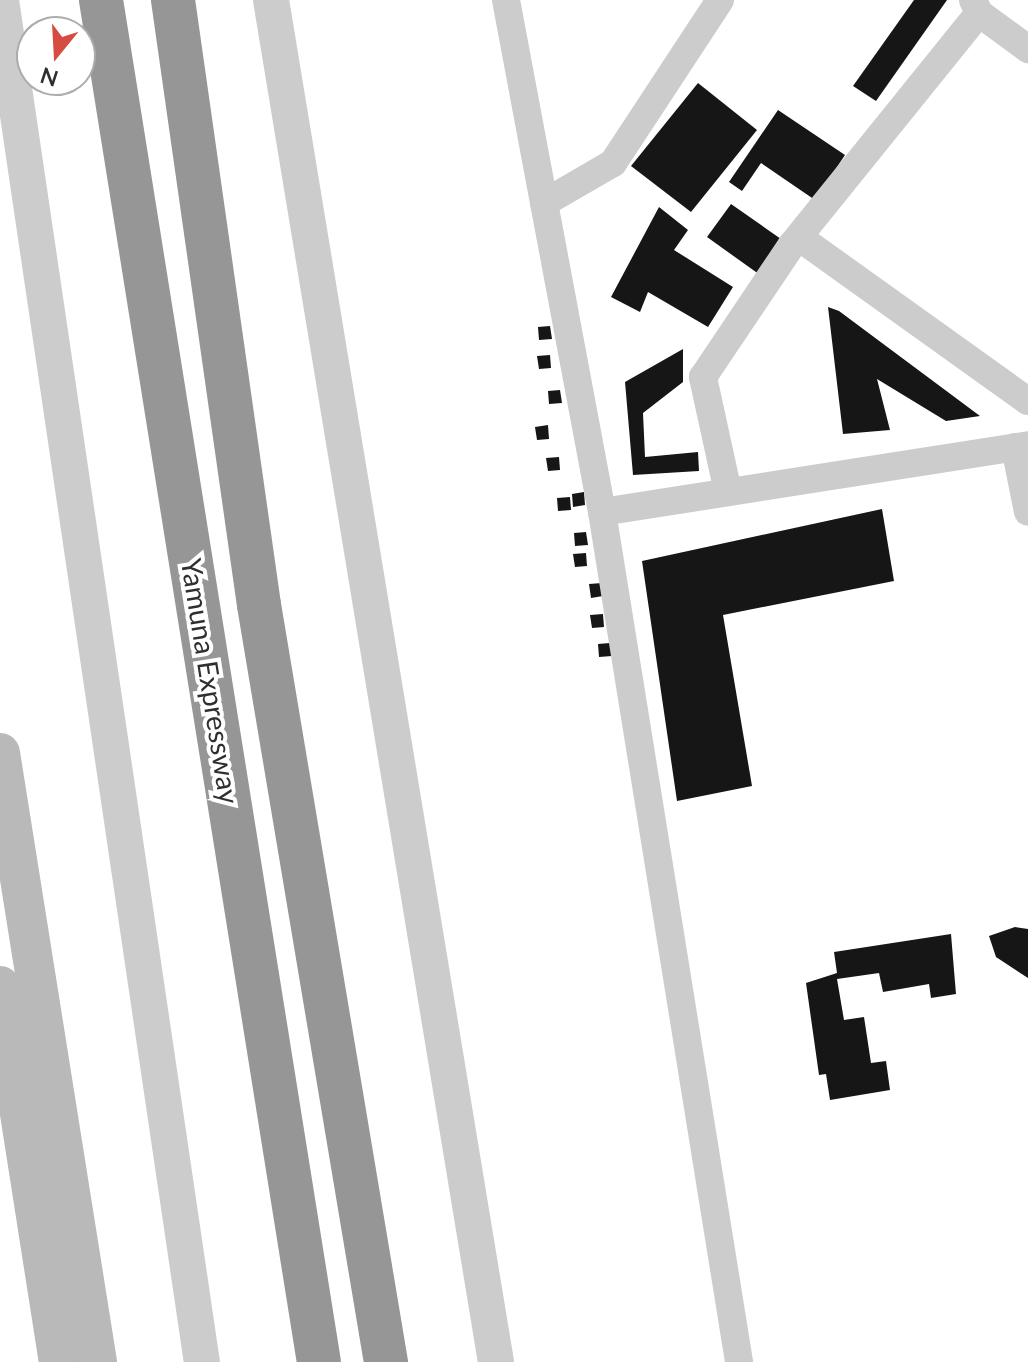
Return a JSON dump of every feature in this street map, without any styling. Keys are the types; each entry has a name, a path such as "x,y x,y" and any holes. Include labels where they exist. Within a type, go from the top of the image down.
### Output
{"highway":[{"name":"Yamuna Expressway","path":"101,0 319,1362"},
{"path":"173,0 259,605 386,1362"}],"main road":[{"path":"0,753 97,1362"},
{"path":"0,986 59,1362"}],"street":[{"path":"1,0 202,1362"},
{"path":"271,0 496,1362"},
{"path":"506,0 602,512 739,1362"},
{"path":"544,203 613,163 720,0"},
{"path":"728,492 703,377 800,238 976,7 1028,49"},
{"path":"800,238 1028,401"},
{"path":"602,512 1021,446 1028,512"}],"building":[{"path":"914,0 947,0 876,101 853,86"},
{"path":"698,83 757,130 691,212 631,166"},
{"path":"778,110 845,155 815,200 761,163 742,191 729,182"},
{"path":"731,204 791,246 767,280 707,237"},
{"path":"659,207 688,230 674,250 733,287 708,327 648,292 640,312 611,297"},
{"path":"828,307 839,311 980,416 946,421 877,379 890,430 843,434"},
{"path":"550,326 552,339 539,340 538,327"},
{"path":"683,349 683,382 643,413 645,457 698,452 699,471 633,475 625,382"},
{"path":"550,355 551,368 539,369 537,356"},
{"path":"560,390 562,403 549,404 548,391"},
{"path":"548,425 549,439 537,440 535,427"},
{"path":"559,457 560,470 548,471 546,458"},
{"path":"584,492 585,505 573,507 572,494"},
{"path":"570,497 571,510 558,511 557,498"},
{"path":"882,509 894,581 723,615 752,786 677,801 642,561"},
{"path":"586,532 588,545 575,546 574,533"},
{"path":"586,553 587,566 575,567 573,554"},
{"path":"602,583 603,596 591,598 589,584"},
{"path":"603,614 604,627 592,628 590,615"},
{"path":"610,643 612,656 599,657 598,644"},
{"path":"1015,927 1028,929 1028,978 996,957 989,936"},
{"path":"951,934 956,994 931,998 929,984 883,992 879,973 837,979 844,1020 864,1017 871,1063 886,1061 890,1090 830,1100 826,1074 819,1075 806,983 837,973 834,952"}]}
